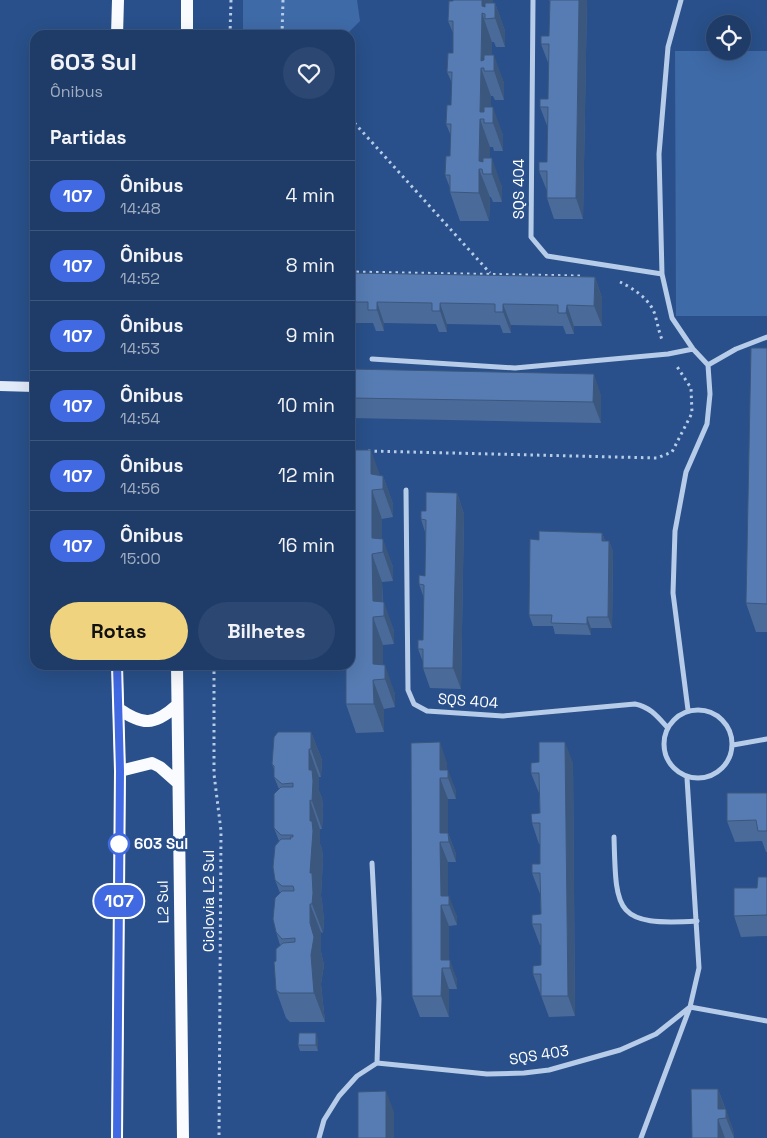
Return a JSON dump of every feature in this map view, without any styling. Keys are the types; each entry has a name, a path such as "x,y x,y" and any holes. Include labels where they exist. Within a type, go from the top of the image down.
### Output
{"main road":[{"path":"117,30 118,0"},
{"path":"187,0 187,30"},
{"path":"117,670 120,771 117,1138"},
{"name":"L2 Sul","path":"177,670 183,1138"},
{"path":"119,709 134,720 148,722 166,716 176,706"},
{"path":"120,771 152,763 160,767 178,783"}],"street":[{"name":"SQS 404","path":"533,0 531,237 548,256 662,274"},
{"path":"681,0 668,48 659,154 662,274 672,318 708,366 710,394 707,424 686,472 675,531 673,593 688,710"},
{"path":"708,366 736,348 767,337"},
{"path":"372,359 515,368 668,354 693,348"},
{"path":"0,386 30,387"},
{"name":"SQS 404","path":"406,490 408,690 414,704 427,711 503,716 635,704 644,706 654,712 667,727"},
{"path":"688,710 705,710 720,716 730,729 733,745 725,765 708,778 687,778 670,766 662,747 667,727 676,716 688,710"},
{"path":"733,745 767,739"},
{"path":"641,1138 690,1006 699,968 687,778"},
{"path":"614,837 616,890 622,907 638,918 663,923 697,920"},
{"path":"320,1138 324,1120 339,1096 357,1076 377,1063 379,998 372,863"},
{"path":"690,1006 767,1021"},
{"name":"SQS 403","path":"377,1063 487,1074 549,1070 620,1050 656,1034 690,1006"}],"path":[{"path":"230,30 231,0"},
{"path":"282,30 283,0"},
{"path":"355,124 490,273"},
{"name":"Ciclovia L2 Sul","path":"214,670 214,774 221,830 219,1138"}],"shaded area":[{"path":"243,0 357,0 360,21 351,30 243,30"},
{"path":"675,51 706,51 706,60 751,60 751,51 767,51 767,316 676,316"}],"building":[{"path":"482,0 482,6 485,7 485,3 495,3 495,18 485,19 485,14 482,13 481,61 484,60 484,55 494,55 494,71 484,71 484,68 481,68 480,112 484,112 484,107 493,107 493,123 484,123 484,119 480,119 479,161 483,162 483,158 492,158 492,174 483,174 482,169 479,169 479,193 450,192 450,175 445,175 446,156 450,156 451,124 446,124 447,105 451,105 452,72 447,72 448,53 453,53 453,21 448,21 449,1"},
{"path":"550,0 579,0 576,198 547,198 547,171 539,171 539,162 547,162 548,107 540,107 540,99 548,99 549,44 541,44 541,36 549,36"},
{"path":"355,273 595,277 594,306 567,305 566,313 558,313 558,305 503,304 503,312 495,312 495,304 440,303 440,311 432,311 432,303 377,302 377,310 368,310 368,302 355,302"},
{"path":"751,348 767,348 767,604 746,603"},
{"path":"355,369 594,374 593,402 355,398"},
{"path":"355,450 371,450 371,474 383,476 383,489 372,490 372,538 383,539 383,552 372,554 373,601 384,602 384,616 373,617 373,664 385,665 385,679 373,680 374,704 346,704 346,670 355,670"},
{"path":"426,492 457,493 453,668 423,668 423,649 418,649 418,640 423,640 424,585 419,584 419,575 425,576 426,520 421,519 421,511 426,511"},
{"path":"539,531 602,533 602,541 609,541 608,617 587,617 587,624 551,623 552,615 529,615 530,539 539,540"},
{"path":"278,732 311,732 309,770 312,770 313,781 312,801 310,800 310,821 312,821 313,831 310,873 312,873 313,893 312,904 310,904 310,923 314,937 311,955 314,993 280,993 276,990 274,962 276,961 276,949 283,943 295,942 295,938 282,939 276,932 273,919 275,898 282,891 294,891 293,886 282,886 275,880 273,867 275,846 281,839 291,839 290,837 293,837 293,835 281,835 274,828 274,794 281,787 293,787 293,783 282,784 274,777 274,766 272,764 274,737"},
{"path":"440,742 440,770 448,770 448,778 440,778 440,833 448,833 449,842 440,842 441,896 449,896 449,905 441,905 441,960 450,960 450,968 442,968 441,996 412,996 411,743"},
{"path":"539,742 565,742 568,996 541,996 541,974 533,974 533,966 541,965 541,924 532,924 532,915 541,914 540,873 532,873 532,864 540,864 540,823 532,823 531,814 540,813 539,773 531,773 531,763 539,762"},
{"path":"727,793 767,793 767,831 758,831 756,820 727,821"},
{"path":"758,877 767,877 767,915 734,916 734,888 757,888"},
{"path":"299,1033 316,1033 316,1045 298,1045"},
{"path":"691,1089 718,1089 718,1109 726,1109 726,1118 718,1119 718,1138 692,1138"},
{"path":"386,1091 386,1138 358,1138 358,1092"}],"bus line":[{"name":"107","path":"117,670 120,771 117,1138"}],"place":[{"name":"603 Sul","path":"119,844"}]}
